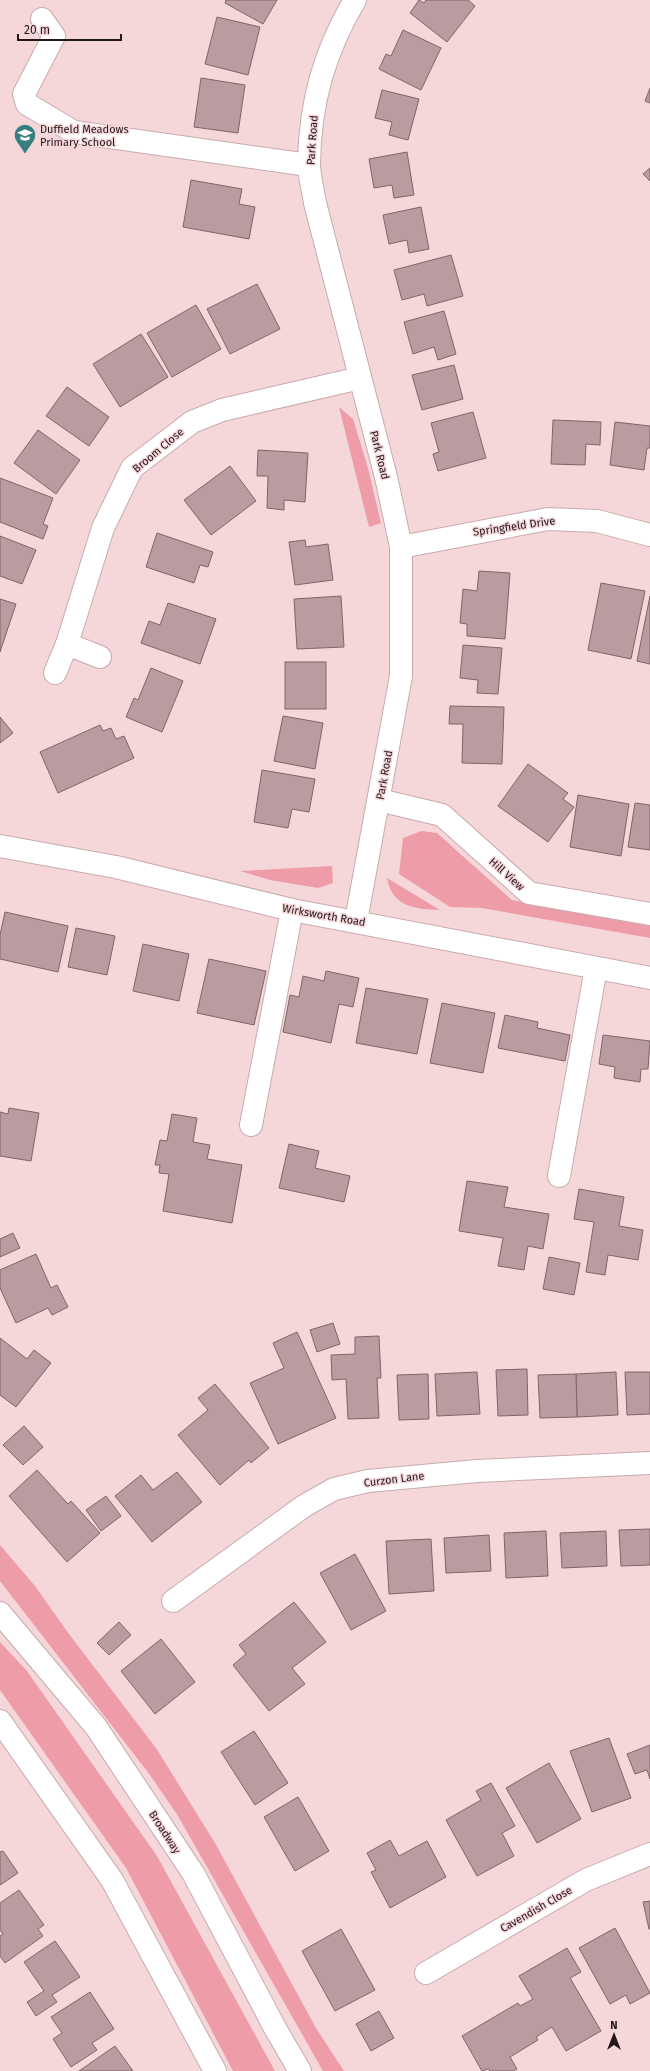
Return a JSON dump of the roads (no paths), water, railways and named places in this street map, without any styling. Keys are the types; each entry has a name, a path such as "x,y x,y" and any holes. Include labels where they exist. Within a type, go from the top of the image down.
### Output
{"street":[{"name":"Park Road","path":"355,0 339,26 319,80 309,165 315,203 386,477 401,547 401,676 356,921"},
{"path":"42,19 54,36 24,94 27,104 74,132 309,165"},
{"name":"Broom Close","path":"55,673 67,644 103,528 132,468 192,422 222,410 360,378"},
{"name":"Springfield Drive","path":"401,547 548,519 597,521 650,535"},
{"path":"67,644 100,657"},
{"name":"Hill View","path":"379,800 442,815 529,893 650,914"},
{"name":"Wirksworth Road","path":"0,846 116,867 292,910 650,978"},
{"path":"250,1125 292,910"},
{"path":"559,1176 596,968"},
{"name":"Curzon Lane","path":"173,1601 304,1506 334,1489 368,1481 477,1470 650,1463"},
{"name":"Broadway","path":"0,1613 96,1727 193,1873 275,2028 300,2071"},
{"path":"0,1721 112,1880 215,2071"},
{"name":"Cavendish Close","path":"426,1973 586,1880 650,1854"}],"place":[{"name":"Duffield Meadows Primary School","path":"25,154"}]}
